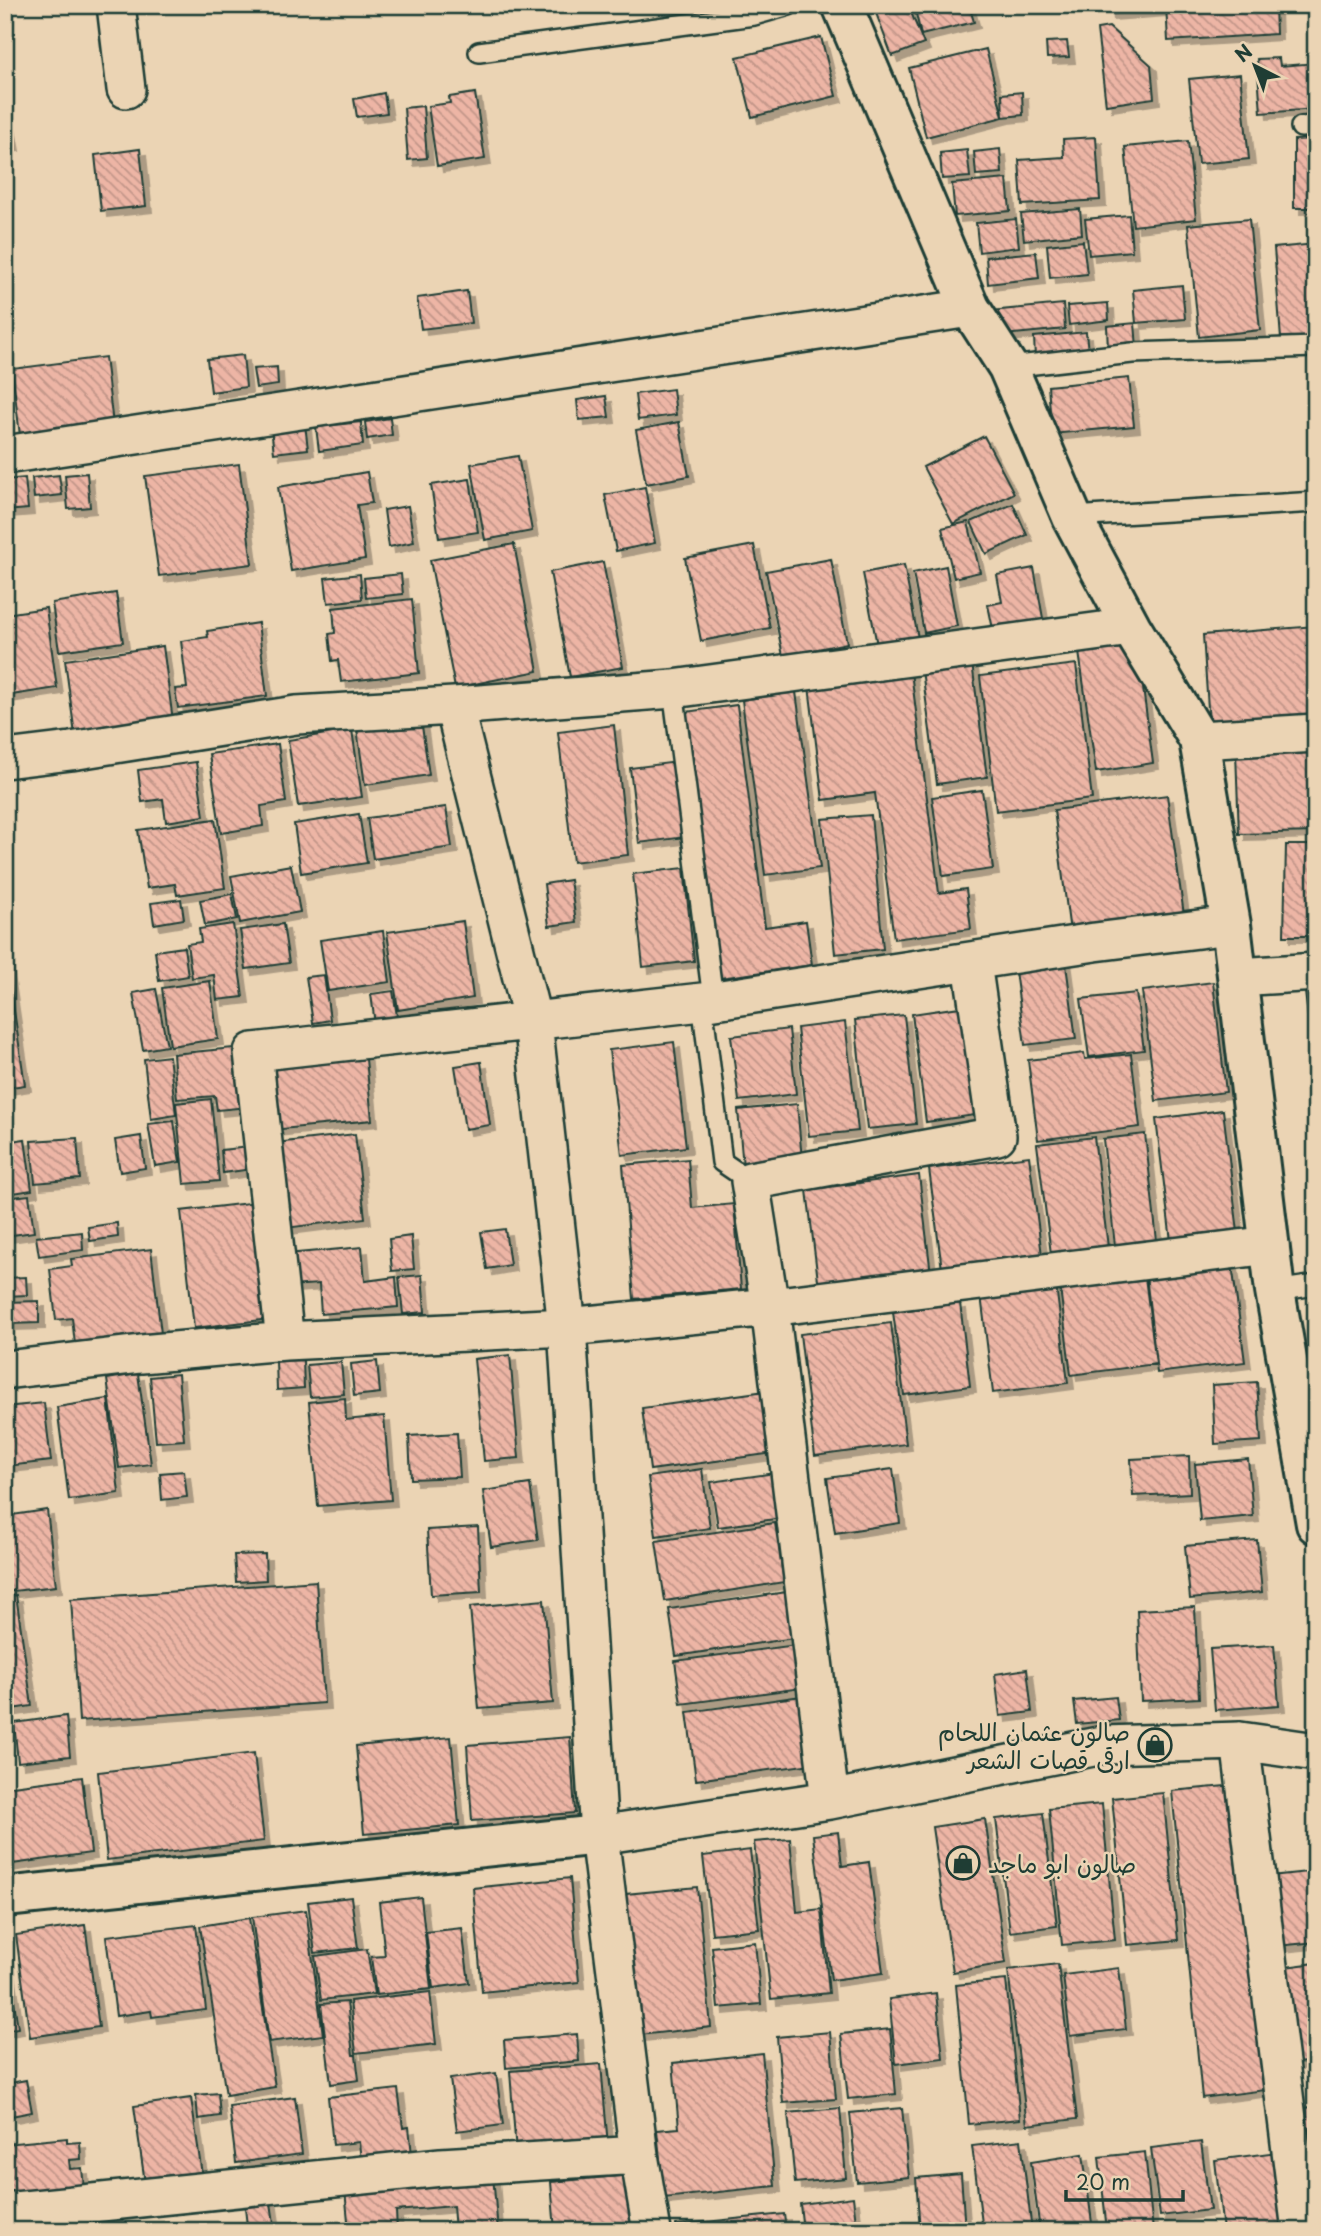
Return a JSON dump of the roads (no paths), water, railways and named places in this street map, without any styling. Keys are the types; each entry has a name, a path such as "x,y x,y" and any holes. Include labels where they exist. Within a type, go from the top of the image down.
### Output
{"street":[{"path":"116,5 126,89"},
{"path":"842,5 970,308 1008,367 1072,517 1131,627 1199,740 1231,925 1275,1291 1316,1524"},
{"path":"5,455 970,308"},
{"path":"5,759 296,715 673,689 1131,627"},
{"path":"454,706 533,1022 567,1327 599,1835 639,2155 652,2231"},
{"path":"1199,740 1316,733"},
{"path":"285,1342 253,1052 708,1000 972,963 1095,942 1231,925"},
{"path":"830,1800 770,1307 750,1181 997,1136 972,963"},
{"path":"1238,977 1316,972"},
{"path":"5,1370 141,1354 285,1342 567,1327 770,1307 1270,1245"},
{"path":"1240,1741 1301,2231"},
{"path":"5,1897 599,1835 830,1800 1103,1745 1240,1741 1316,1752"},
{"path":"5,2212 441,2167 639,2155"}],"lane":[{"path":"479,52 754,15 789,5"},
{"path":"1008,367 1132,353 1316,347"},
{"path":"1072,517 1316,502"},
{"path":"673,689 708,1000 722,1162 750,1181"},
{"path":"1275,1291 1316,1285"}],"place":[{"name":"صالون عثمان اللحام ارقى قصات الشعر","path":"1155,1745"},
{"name":"صالون ابو ماجد","path":"963,1863"}]}
